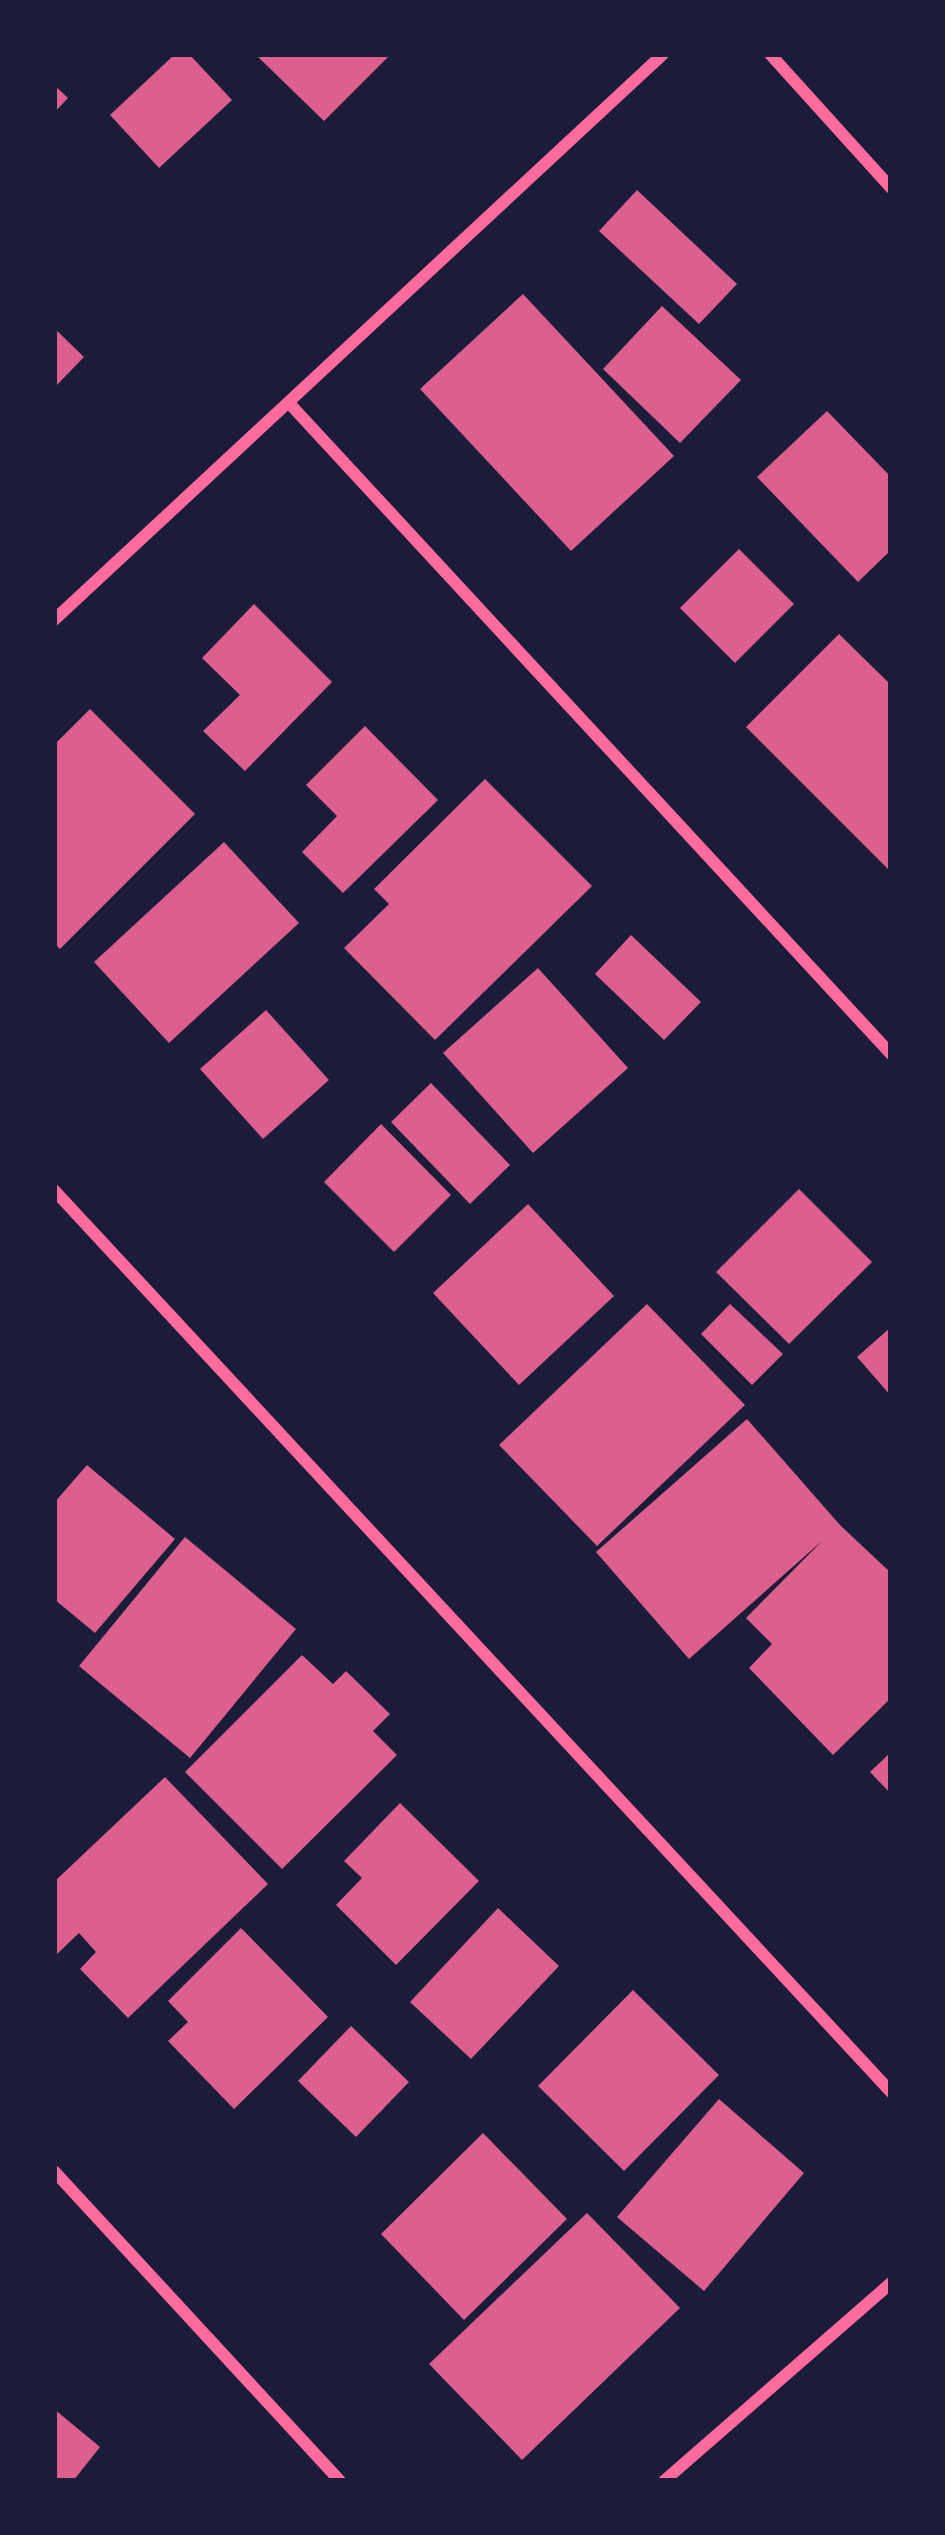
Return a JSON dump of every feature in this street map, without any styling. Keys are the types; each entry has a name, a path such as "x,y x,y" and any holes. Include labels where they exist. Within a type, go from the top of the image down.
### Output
{"street":[{"path":"54,620 663,54"},
{"path":"770,54 891,188"},
{"path":"289,403 891,1054"},
{"path":"54,1190 891,2092"},
{"path":"54,2170 340,2481"},
{"path":"664,2481 891,2283"}],"building":[{"path":"175,54 189,54 232,100 159,168 110,115"},
{"path":"255,54 391,54 324,121"},
{"path":"54,85 68,98 54,113"},
{"path":"637,190 737,284 699,324 599,231"},
{"path":"523,294 674,456 571,551 420,389"},
{"path":"662,306 741,380 680,443 603,369"},
{"path":"54,328 84,357 54,388"},
{"path":"827,411 891,477 891,550 858,582 757,477"},
{"path":"739,549 794,604 735,663 680,608"},
{"path":"254,604 332,682 245,771 203,731 240,695 202,658"},
{"path":"839,634 891,685 891,872 746,727"},
{"path":"90,709 195,814 60,949 54,943 54,745"},
{"path":"365,726 438,800 343,893 302,852 337,816 306,785"},
{"path":"485,779 592,886 435,1040 344,948 389,904 374,889"},
{"path":"224,842 299,923 169,1043 94,962"},
{"path":"631,935 701,1002 664,1040 595,974"},
{"path":"538,968 628,1068 533,1153 443,1053"},
{"path":"266,1010 329,1080 263,1139 200,1069"},
{"path":"431,1083 510,1165 470,1204 391,1122"},
{"path":"381,1124 451,1195 394,1252 324,1182"},
{"path":"799,1189 872,1262 789,1344 716,1272"},
{"path":"528,1204 614,1296 519,1385 433,1293"},
{"path":"647,1304 745,1405 597,1546 499,1445"},
{"path":"730,1304 783,1354 752,1385 701,1334"},
{"path":"891,1327 891,1396 857,1357"},
{"path":"747,1419 840,1525 891,1573 891,1698 833,1755 749,1668 772,1644 746,1618 823,1540 689,1659 596,1552"},
{"path":"87,1465 175,1539 95,1633 54,1599 54,1503"},
{"path":"185,1537 296,1629 190,1758 79,1666"},
{"path":"302,1655 333,1684 346,1671 390,1714 373,1731 397,1755 282,1869 185,1772"},
{"path":"891,1752 891,1794 870,1772"},
{"path":"165,1777 268,1884 128,2018 80,1969 96,1952 79,1933 54,1957 54,1882"},
{"path":"400,1803 479,1881 396,1965 336,1905 362,1878 344,1861"},
{"path":"498,1908 559,1966 471,2059 410,2002"},
{"path":"241,1928 328,2017 234,2109 168,2041 188,2022 168,2001"},
{"path":"633,1990 719,2075 624,2171 538,2086"},
{"path":"351,2026 409,2082 356,2137 298,2081"},
{"path":"719,2099 804,2173 704,2291 617,2217"},
{"path":"483,2133 567,2219 464,2320 381,2234"},
{"path":"587,2213 680,2308 522,2460 429,2364"},
{"path":"54,2409 100,2447 73,2481 54,2481"}]}
